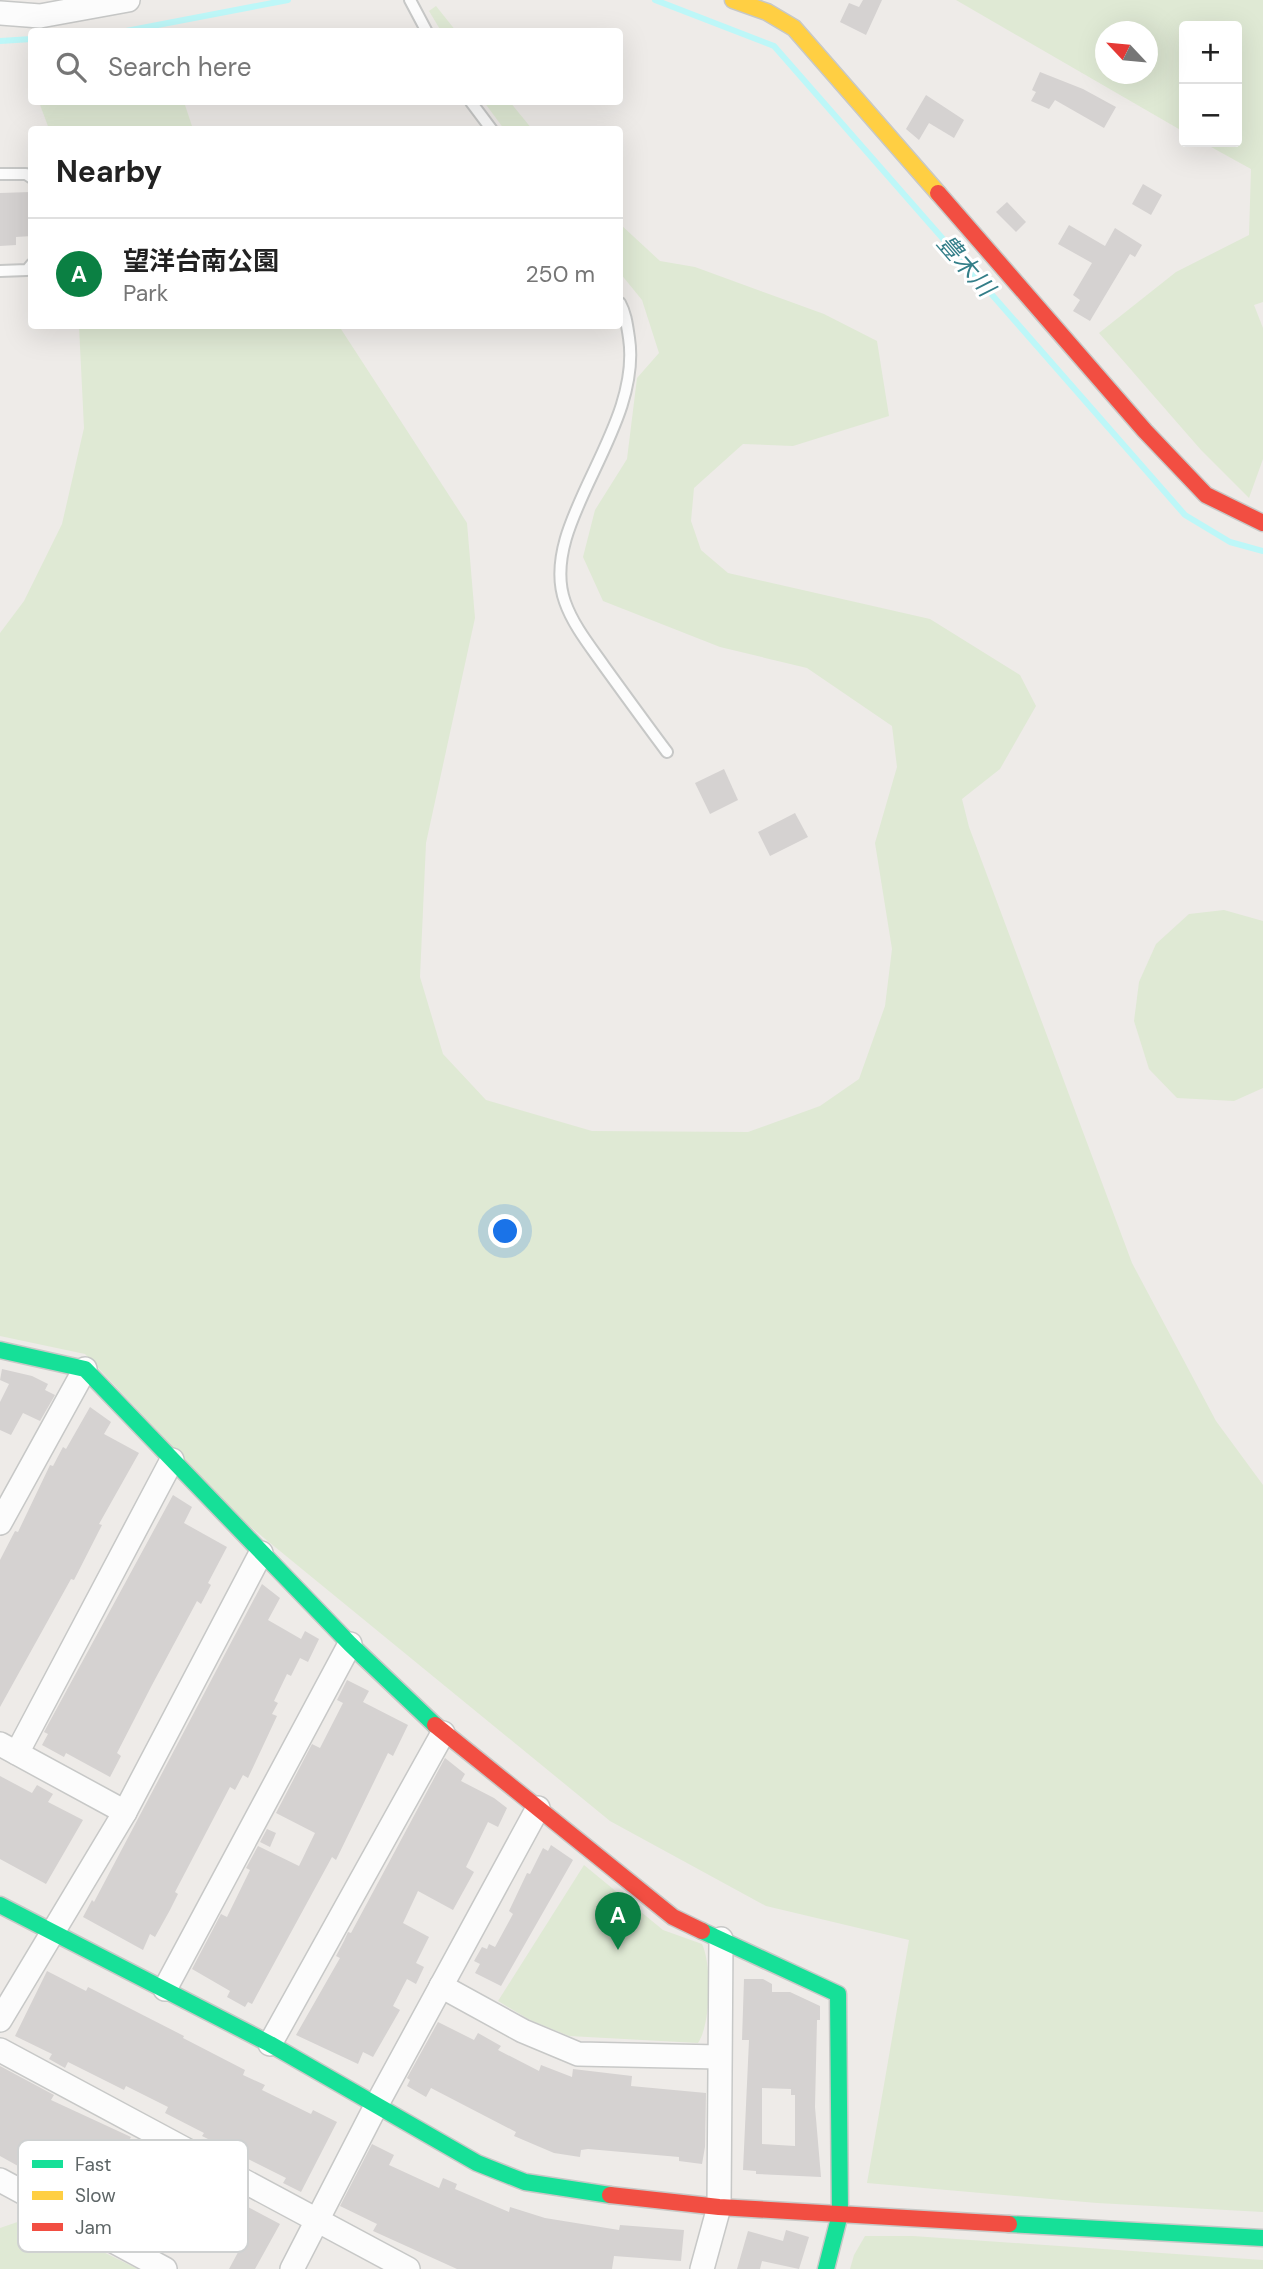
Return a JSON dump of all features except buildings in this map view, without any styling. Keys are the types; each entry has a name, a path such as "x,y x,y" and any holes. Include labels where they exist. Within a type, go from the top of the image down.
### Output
{"street":[{"path":"0,13 40,16 128,0"},
{"path":"733,0 767,12 794,28 1144,431 1206,495 1263,523"},
{"path":"0,1350 85,1369 350,1644 443,1733 673,1917 838,1994 841,2214 826,2269"},
{"path":"0,1523 85,1369"},
{"path":"125,1812 9,1749 172,1460"},
{"path":"0,2020 125,1812 261,1553"},
{"path":"165,1989 350,1644"},
{"path":"271,2045 443,1733"},
{"path":"292,2269 377,2104 538,1808"},
{"path":"0,1905 271,2045 477,2164 525,2182 566,2190 719,2207 1263,2238"},
{"path":"702,2269 719,2207 721,1939"},
{"path":"441,1986 523,2031 578,2054 719,2057"},
{"path":"0,2050 166,2140"},
{"path":"0,2180 18,2190"},
{"path":"248,2185 408,2269"},
{"path":"133,2252 165,2269"}],"lane":[{"path":"411,2 425,28"},
{"path":"473,105 489,126"},
{"path":"0,174 28,175"},
{"path":"0,271 28,269"},
{"path":"623,308 632,357 622,409 603,458 573,514 561,560 564,601 584,638 667,752"}],"green space":[{"path":"956,0 1263,0 1263,302 1254,305 1263,328 1263,459 1249,498 1201,450 1099,333 1176,272 1249,235 1251,169 1211,147 1242,147 1242,21 1179,21 1179,129 1101,84 1158,84 1158,21 1095,21 1095,80"},
{"path":"436,6 454,28 439,28 429,11"},
{"path":"40,105 185,105 192,126 48,126"},
{"path":"486,105 512,105 530,126 502,126"},
{"path":"623,227 660,261 695,267 824,314 877,341 889,416 793,446 743,444 694,488 691,521 701,550 728,573 930,619 1020,675 1036,706 1000,769 962,799 969,827 1132,1263 1216,1421 1263,1485 1263,2212 1097,2203 867,2183 909,1940 766,1906 610,1821 241,1519 85,1354 0,1336 0,633 24,601 62,524 84,428 79,329 341,329 467,523 475,618 426,843 420,977 443,1054 486,1100 592,1131 748,1132 820,1106 859,1079 885,1006 892,949 875,843 897,767 892,726 807,668 720,647 603,601 583,557 595,510 627,459 637,378 659,353 642,300 623,277"},
{"path":"1224,910 1263,921 1263,1088 1234,1101 1177,1098 1149,1069 1134,1021 1139,982 1156,944 1189,914"},
{"path":"584,1865 663,1930 702,1944 709,1994 706,2022 698,2043 569,2036 530,2020 498,2001"},
{"path":"18,2222 18,2252 103,2252 138,2269 0,2269 0,2228"},
{"path":"865,2236 913,2236 1263,2260 1263,2269 850,2269 854,2255"}],"waterway":[{"name":"豊木川","path":"142,28 288,0"},
{"name":"豊木川","path":"655,0 774,46 1185,515 1230,542 1263,551"},
{"name":"豊木川","path":"0,41 28,39"}],"traffic: fast":[{"path":"0,1350 85,1369 350,1644 435,1725"},
{"path":"0,1905 270,2044 477,2163 525,2182 610,2195"},
{"path":"702,1931 838,1994 840,2214 826,2269"},
{"path":"1009,2224 1263,2238"}],"traffic: slow":[{"path":"733,0 767,12 794,28 938,193"}],"traffic: jam":[{"path":"938,193 1145,431 1206,495 1263,523"},
{"path":"435,1725 673,1917 702,1931"},
{"path":"610,2195 719,2207 1009,2224"}],"place":[{"name":"望洋台南公園","path":"618,1950"}]}
